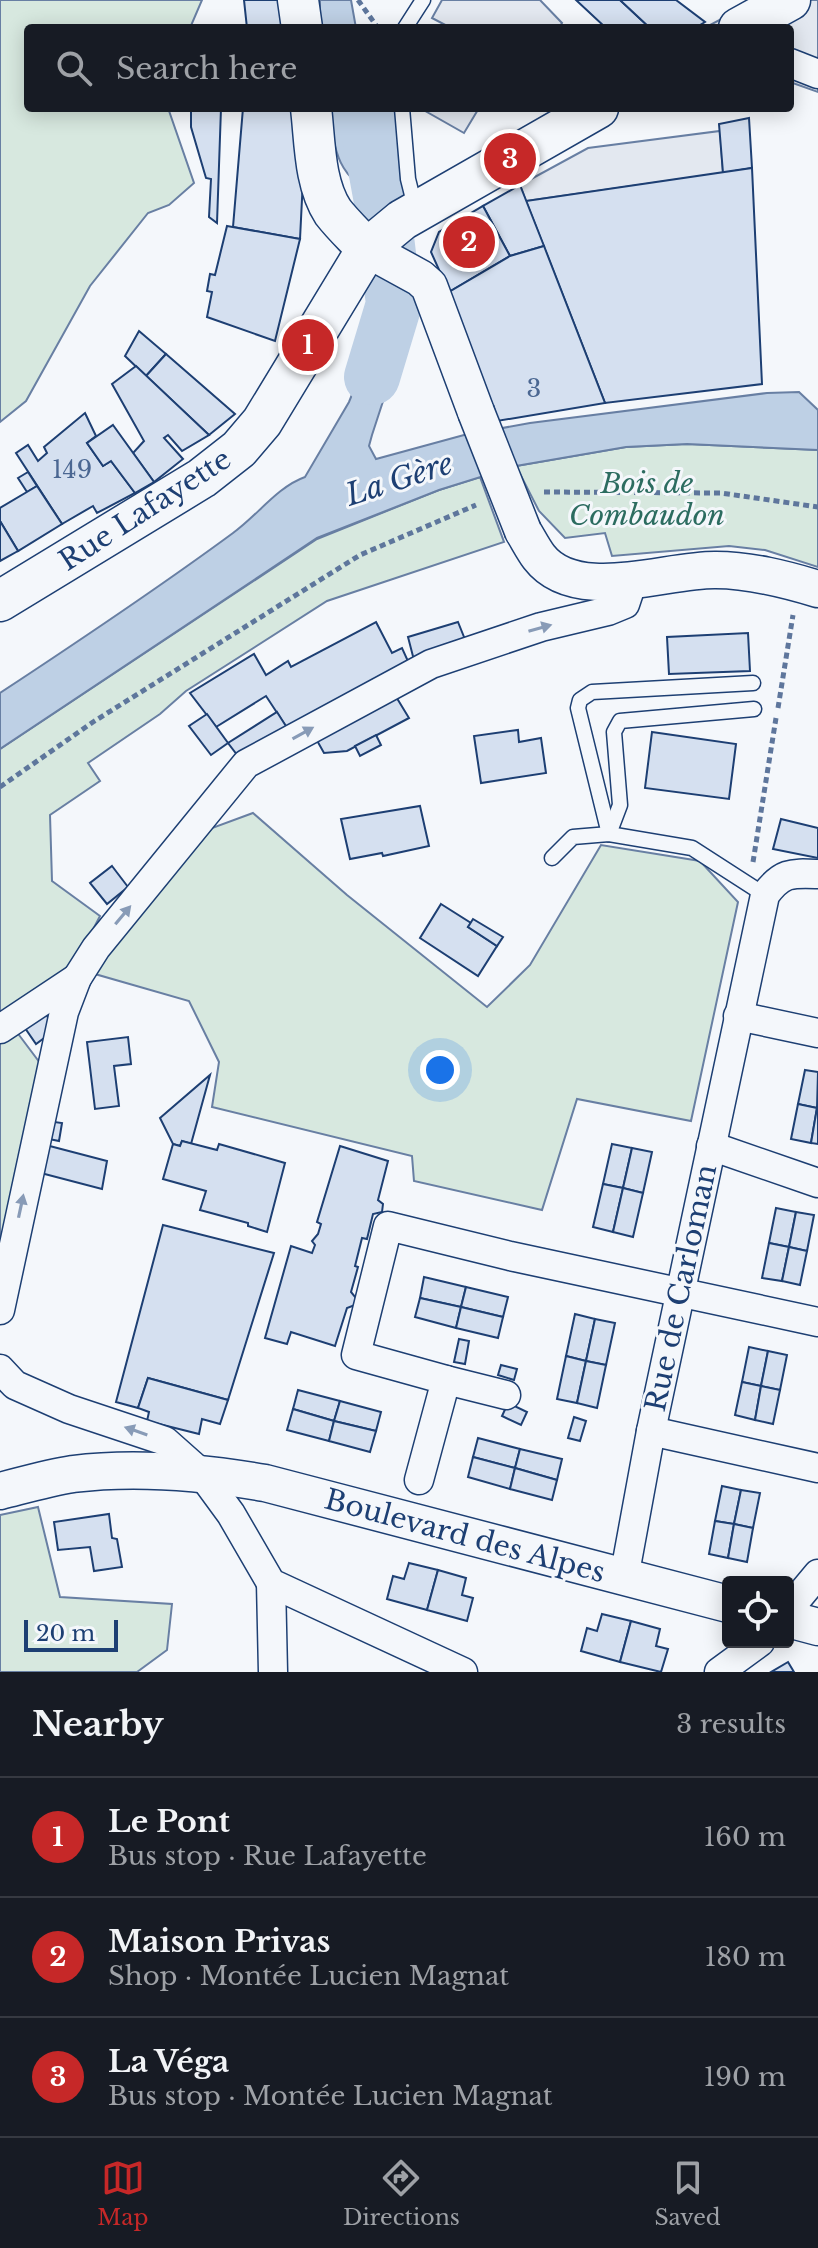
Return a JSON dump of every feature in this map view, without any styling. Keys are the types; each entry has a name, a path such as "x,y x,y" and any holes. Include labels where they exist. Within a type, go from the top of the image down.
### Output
{"main road":[{"path":"298,0 301,24"},
{"path":"748,24 790,0"},
{"path":"311,112 318,171 332,210 367,249"},
{"name":"Rue Lafayette","path":"0,601 202,478 239,449 262,422 367,249 409,215 591,112"}],"street":[{"path":"794,65 818,74"},
{"path":"367,249 429,286 523,531 540,559 555,571 574,578 602,581 714,569 753,573 808,586"},
{"path":"0,1310 64,1012 77,978 96,948 246,764 431,664 541,627 625,604 633,580"},
{"path":"757,889 792,873 818,874"},
{"name":"Rue de Carloman","path":"624,1578 651,1431 738,1016 757,889"},
{"path":"0,1029 77,978"},
{"path":"738,1016 818,1033"},
{"path":"711,1146 818,1183"},
{"path":"506,1395 356,1355 388,1226 510,1256 818,1322"},
{"path":"0,1369 15,1385 69,1409 165,1441 201,1473 231,1514 271,1583 273,1672"},
{"path":"419,1480 446,1380"},
{"name":"Rue de Carloman","path":"651,1431 818,1468"},
{"name":"Boulevard des Alpes","path":"0,1491 94,1472 201,1473 265,1483 722,1602"},
{"path":"794,1603 818,1574"},
{"path":"271,1583 463,1672"},
{"path":"794,1621 818,1627"},
{"path":"730,1669 753,1648"}],"lane":[{"path":"408,24 423,0"},
{"path":"402,112 409,215"},
{"path":"609,834 578,708 580,700 592,692 753,683"},
{"path":"609,834 620,805 614,732 620,721 754,709"},
{"path":"552,858 573,837 609,834 692,848 757,889"}],"path":[{"path":"358,0 375,24"},
{"path":"0,787 93,722 360,555 507,491 721,493 818,507"},
{"path":"757,889 808,586"}],"green space":[{"path":"0,0 202,0 192,24 24,24 24,112 169,112 194,183 169,205 148,213 90,286 26,401 0,422"},
{"name":"Bois de Combaudon","path":"687,444 818,450 818,567 765,550 729,546 612,556 605,533 565,538 539,511 516,466 626,447"},
{"path":"480,477 504,542 327,601 186,691 160,714 88,763 100,781 50,815 52,881 100,916 73,968 0,1013 0,749 317,539 439,490"},
{"path":"253,813 347,895 487,1007 530,965 601,845 700,861 738,902 691,1121 577,1099 542,1210 414,1181 412,1156 212,1107 219,1062 189,1001 95,974 103,958 212,828"},
{"path":"16,1031 43,1067 0,1268 0,1040"},
{"path":"38,1507 60,1597 172,1604 167,1650 137,1672 0,1672 0,1515"}],"shaded area":[{"path":"442,0 540,0 562,23 443,24 432,18"},
{"path":"757,0 818,0 818,92 794,83 794,24 712,24"},
{"path":"427,112 477,112 464,133"},
{"path":"720,131 723,173 526,201 520,185 588,148"}],"water":[{"path":"320,0 351,0 355,24 320,24"},
{"path":"330,112 371,112 384,187 381,196 366,189 347,172 340,162"},
{"name":"La Gère","path":"389,304 396,304 404,337 369,446 376,459 464,435 530,423 767,393 799,392 818,410 818,450 687,444 626,447 516,466 439,490 317,538 0,749 0,693 176,574 242,526 285,488 305,477 349,402"}],"building":[{"path":"244,0 279,0 282,24 247,24"},
{"path":"576,0 620,0 646,24 602,24"},
{"path":"620,0 676,0 705,22 702,24 646,24"},
{"path":"191,112 221,112 217,223 209,217 211,179 206,178 191,127"},
{"path":"243,112 294,112 303,179 300,239 233,227"},
{"path":"749,118 752,168 723,173 719,124"},
{"path":"752,168 762,384 605,403 526,201"},
{"path":"520,185 544,246 510,256 483,206"},
{"path":"483,206 510,256 449,292 431,252 439,232"},
{"path":"227,226 300,239 275,341 207,317 212,292 207,291 210,274 215,275"},
{"path":"544,246 605,403 497,421 449,292 510,256"},
{"path":"139,331 166,354 146,376 125,356"},
{"path":"166,354 235,414 209,435 146,376"},
{"path":"136,366 209,435 182,451 168,435 164,438 183,459 154,482 133,453 144,441 112,384"},
{"path":"85,413 96,436 87,443 103,466 111,461 135,493 97,513 93,506 62,524 16,453 28,445 38,461 47,453 44,447"},
{"path":"113,425 154,482 135,493 111,461 103,466 87,443"},
{"path":"28,472 37,486 27,492 18,478"},
{"path":"37,486 62,524 18,551 0,521 0,508"},
{"path":"0,521 18,551 0,561"},
{"path":"376,622 392,653 402,648 412,670 291,734 266,696 216,727 190,693 254,654 266,675 288,661 291,667"},
{"path":"458,622 468,647 416,668 408,637"},
{"path":"748,633 750,671 669,674 667,637"},
{"path":"395,695 409,718 347,751 324,753 315,737"},
{"path":"277,712 291,734 241,760 228,743"},
{"path":"207,714 228,743 211,755 189,726"},
{"path":"518,730 519,742 541,738 546,773 481,783 474,736"},
{"path":"652,732 736,744 729,799 645,788"},
{"path":"376,735 381,745 360,756 355,746"},
{"path":"420,806 429,846 350,859 341,819"},
{"path":"781,819 818,828 818,858 773,849"},
{"path":"112,866 128,887 107,904 90,883"},
{"path":"441,904 471,923 468,927 497,946 478,976 420,938"},
{"path":"473,919 503,937 497,946 468,927"},
{"path":"46,1014 55,1030 36,1044 25,1028"},
{"path":"128,1037 131,1064 114,1066 119,1106 95,1109 87,1042"},
{"path":"805,1070 818,1072 817,1108 798,1104"},
{"path":"210,1075 191,1144 182,1141 180,1146 173,1144 160,1118"},
{"path":"798,1104 817,1108 811,1143 791,1139"},
{"path":"818,1108 818,1144 811,1143"},
{"path":"47,1121 62,1123 59,1141 44,1138"},
{"path":"182,1141 217,1150 219,1144 285,1163 267,1232 248,1226 248,1223 200,1210 206,1191 163,1179 173,1144 180,1146"},
{"path":"42,1144 107,1161 102,1189 37,1172"},
{"path":"612,1144 632,1148 623,1188 603,1184"},
{"path":"340,1146 388,1161 378,1200 383,1204 382,1212 373,1214 367,1239 362,1238 355,1266 358,1267 351,1292 356,1298 355,1305 347,1308 335,1346 291,1332 287,1344 265,1338 291,1246 312,1253 315,1245 312,1241 321,1224 317,1222"},
{"path":"632,1148 652,1152 643,1193 623,1188"},
{"path":"603,1184 623,1188 613,1232 593,1227"},
{"path":"623,1188 643,1193 633,1237 613,1232"},
{"path":"776,1208 796,1212 789,1247 769,1243"},
{"path":"796,1212 814,1215 807,1251 789,1247"},
{"path":"163,1225 274,1253 228,1400 148,1378 138,1408 116,1402"},
{"path":"769,1243 789,1247 782,1281 762,1278"},
{"path":"789,1247 807,1251 800,1285 782,1281"},
{"path":"424,1277 466,1287 461,1307 420,1298"},
{"path":"466,1287 508,1297 503,1317 461,1307"},
{"path":"420,1298 461,1307 456,1328 415,1317"},
{"path":"461,1307 503,1317 498,1338 456,1328"},
{"path":"575,1314 595,1319 586,1361 566,1356"},
{"path":"595,1319 615,1323 606,1365 586,1361"},
{"path":"459,1339 469,1341 465,1364 454,1362"},
{"path":"749,1347 768,1351 761,1386 742,1382"},
{"path":"768,1351 787,1355 780,1390 761,1386"},
{"path":"566,1356 586,1361 577,1403 557,1399"},
{"path":"586,1361 606,1365 597,1408 577,1403"},
{"path":"501,1365 517,1369 514,1380 498,1375"},
{"path":"148,1378 228,1400 220,1424 202,1419 199,1434 147,1421 149,1412 138,1408"},
{"path":"742,1382 761,1386 755,1420 735,1415"},
{"path":"761,1386 780,1390 773,1424 755,1420"},
{"path":"298,1390 340,1401 334,1421 293,1409"},
{"path":"340,1401 381,1412 376,1431 334,1421"},
{"path":"508,1403 527,1412 521,1425 502,1416"},
{"path":"293,1409 334,1421 329,1441 287,1430"},
{"path":"574,1417 586,1421 580,1441 568,1438"},
{"path":"334,1421 376,1431 370,1452 329,1441"},
{"path":"478,1438 520,1449 515,1468 473,1457"},
{"path":"520,1449 562,1459 557,1480 515,1468"},
{"path":"473,1457 515,1468 510,1489 468,1477"},
{"path":"515,1468 557,1480 552,1500 510,1489"},
{"path":"722,1486 741,1490 734,1524 715,1521"},
{"path":"741,1490 760,1493 753,1528 734,1524"},
{"path":"109,1514 112,1538 117,1539 122,1567 94,1571 90,1547 58,1550 54,1522"},
{"path":"715,1521 734,1524 728,1558 709,1554"},
{"path":"734,1524 753,1528 747,1562 728,1558"},
{"path":"409,1563 438,1570 427,1610 387,1599 393,1576 404,1579"},
{"path":"438,1570 466,1578 462,1595 473,1598 467,1621 427,1610"},
{"path":"602,1614 631,1621 620,1662 581,1651 587,1628 597,1631"},
{"path":"631,1621 660,1629 656,1646 668,1649 661,1672 620,1662"},
{"path":"788,1662 794,1672 771,1672"}],"waterway":[{"path":"366,112 381,196 394,304 372,377"}],"place":[{"name":"La Véga","path":"510,159"},
{"name":"Maison Privas","path":"469,242"},
{"name":"Le Pont","path":"308,345"}]}
